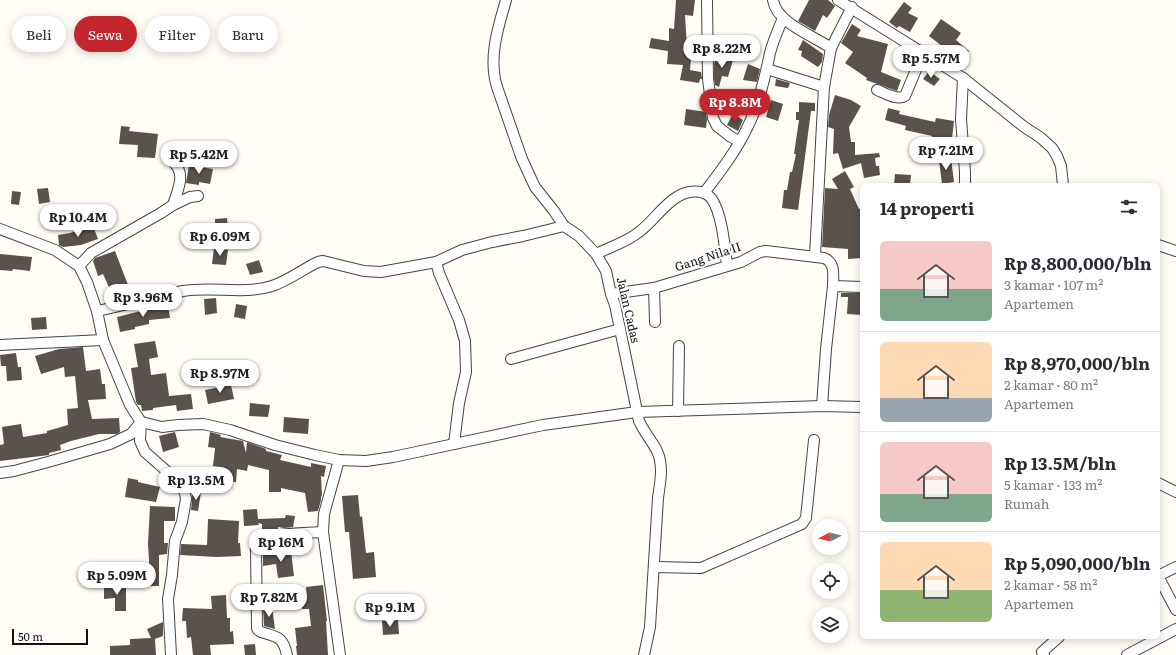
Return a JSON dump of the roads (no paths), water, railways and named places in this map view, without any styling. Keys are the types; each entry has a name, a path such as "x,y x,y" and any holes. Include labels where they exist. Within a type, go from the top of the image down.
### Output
{"street":[{"name":"Jalan Cadas","path":"506,0 498,30 494,55 493,75 529,176 535,187 564,226 579,236 596,254 606,271 611,294 615,304 637,412 643,430 658,453 661,467 650,626 644,655"},
{"path":"707,0 708,79 713,118 717,126 731,137 739,141"},
{"path":"773,0 776,9 783,18 831,48"},
{"path":"838,0 963,78 1023,126 1041,138 1058,156 1061,166 1063,183"},
{"path":"815,256 824,87 831,48 852,8"},
{"path":"704,193 726,165 748,127 767,69 774,40 783,18"},
{"path":"877,90 900,98 905,96 923,53"},
{"path":"767,69 824,87"},
{"path":"963,78 962,131 965,172 964,183"},
{"path":"172,161 179,168 180,177 173,204"},
{"path":"596,254 639,233 677,197 692,192 704,193 711,198 716,207 724,236 727,266"},
{"path":"79,266 91,253 161,213 173,204 190,197 198,196"},
{"path":"97,311 129,305 184,291 244,291 272,286 318,262 323,261 364,271 381,272 436,262 470,248 564,226"},
{"path":"0,229 55,250 79,266 87,282 97,311 104,340 130,405 141,422 140,441 145,452 179,482 185,492 186,499 182,522 175,541 168,599 171,655"},
{"path":"1160,246 1176,251"},
{"name":"Gang Nila II","path":"611,294 654,288 747,260 762,251 815,256 829,260 833,270 833,286"},
{"path":"436,262 439,273 460,320 464,341 466,372 459,403 454,444"},
{"path":"822,406 826,349 833,286 860,287"},
{"path":"654,288 655,322"},
{"path":"511,359 620,329"},
{"path":"0,345 104,340"},
{"path":"678,411 679,346"},
{"path":"141,422 162,427 203,424 230,430 275,445 339,460 366,461 393,457 542,425 637,412 822,406 860,407"},
{"path":"0,473 41,464 110,444 130,434 141,422"},
{"path":"654,567 700,568 802,524 806,518 814,440"},
{"path":"339,460 324,514 322,532 340,655"},
{"path":"1160,485 1176,492"},
{"path":"287,655 284,644 279,638 261,632 257,628 256,548 264,539 282,535 322,532"},
{"path":"1160,575 1176,566"},
{"path":"1160,580 1176,610"},
{"path":"1160,637 1176,629"},
{"path":"1042,654 1057,639"},
{"path":"1127,655 1157,639"}]}
